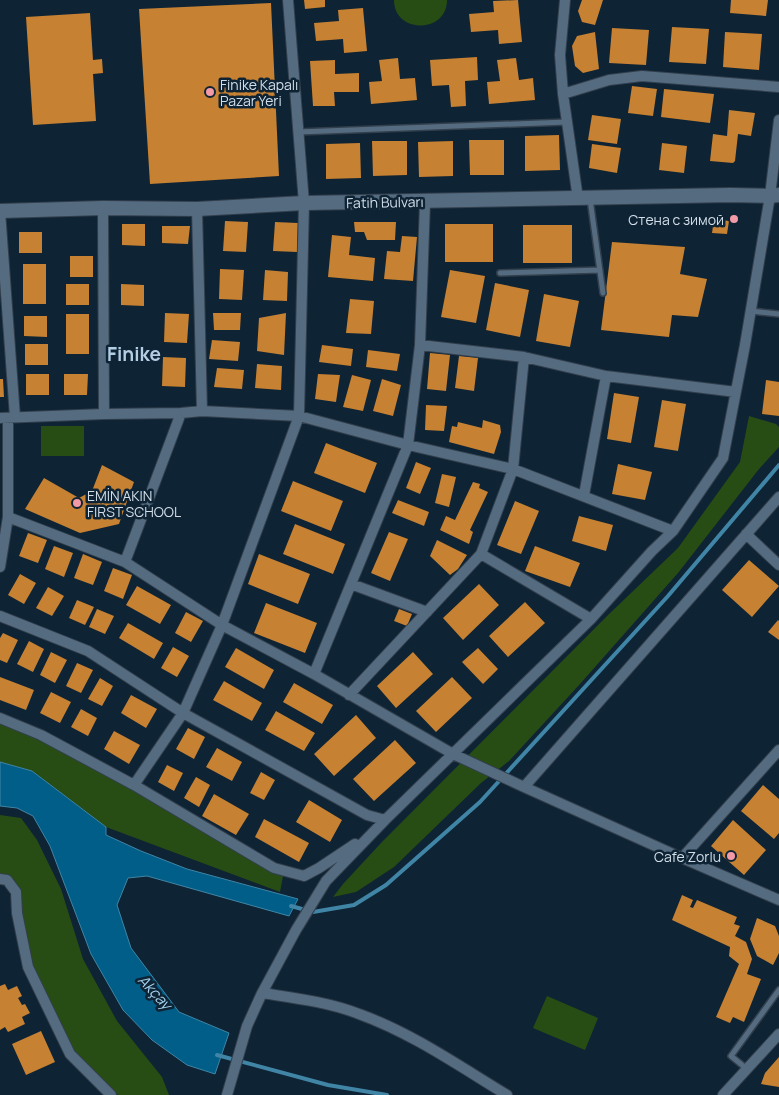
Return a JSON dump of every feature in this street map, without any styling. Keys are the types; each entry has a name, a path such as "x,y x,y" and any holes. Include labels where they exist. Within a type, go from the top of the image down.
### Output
{"street":[{"path":"134,785 183,713 222,625 299,416 304,203 288,0"},
{"path":"565,0 560,55 567,122 584,198"},
{"path":"564,94 609,80 642,76 779,87"},
{"path":"227,1093 248,1026 262,993 296,930 326,881 385,820 591,619 652,551 673,531 723,458 751,311 776,196 779,120"},
{"name":"Fatih Bulvarı","path":"0,211 103,208 197,209 304,203 730,195 776,196"},
{"path":"314,674 408,445 420,345 425,202"},
{"path":"103,208 104,414"},
{"path":"197,209 202,411"},
{"path":"0,211 8,418 8,517 0,567"},
{"path":"420,345 524,357 606,376 736,392"},
{"path":"349,695 481,554 513,469 524,357"},
{"path":"584,495 606,376"},
{"path":"8,418 202,411 299,416 408,445 513,469 673,531"},
{"path":"125,562 181,413"},
{"path":"524,787 779,497"},
{"path":"8,517 125,562 222,625 314,674 452,754 779,900"},
{"path":"746,534 779,565"},
{"path":"481,554 591,619"},
{"path":"351,584 427,612"},
{"path":"0,616 88,651 183,713 367,815 385,820"},
{"path":"0,718 40,735 134,785 274,868 304,876 348,850 385,820"},
{"path":"682,858 779,750"},
{"path":"0,879 8,880 16,892 17,913 28,967 70,1054 111,1095"},
{"path":"262,993 335,1006 380,1022 419,1041 507,1095"},
{"path":"723,1095 779,1034"}],"lane":[{"path":"298,132 567,122"},
{"path":"584,198 600,270 603,293"},
{"path":"500,273 600,270"},
{"path":"751,311 779,314"},
{"path":"747,1069 731,1056 779,990"}],"green space":[{"path":"394,0 447,0 445,11 439,19 430,24 420,26 402,19 396,11"},
{"path":"749,416 776,424 779,427 779,447 759,469 678,573 509,761 481,783 394,867 356,892 333,897 381,843 607,616 678,548 740,462"},
{"path":"41,426 84,426 84,456 41,456"},
{"path":"0,718 41,735 283,876 280,892 106,827 32,771 0,762"},
{"path":"0,815 21,818 37,840 61,889 83,959 117,1021 162,1077 169,1095 118,1095 70,1054 27,961 8,880 0,879"},
{"path":"547,996 598,1018 585,1050 533,1028"}],"water":[{"path":"0,762 32,771 106,827 106,835 187,869 298,899 289,916 147,876 128,878 117,905 131,948 179,1012 229,1033 215,1074 187,1065 152,1040 123,1010 91,954 50,846 33,816 17,808 0,806"}],"building":[{"path":"304,0 325,0 325,7 305,9"},
{"path":"518,0 522,42 499,44 498,30 471,32 469,14 494,12 493,1"},
{"path":"582,0 603,0 595,25 582,22 578,11"},
{"path":"731,0 768,0 766,16 730,13"},
{"name":"Finike Kapalı Pazar Yeri","path":"271,3 279,176 150,184 139,9"},
{"path":"363,8 367,51 344,53 343,39 316,41 314,23 339,21 338,10"},
{"path":"90,13 93,60 102,59 103,73 93,74 96,121 33,125 26,17"},
{"path":"672,27 709,29 706,64 669,62"},
{"path":"612,28 649,30 646,65 609,63"},
{"path":"595,32 599,69 583,73 575,66 572,46 577,36"},
{"path":"725,32 762,34 759,70 723,67"},
{"path":"477,57 478,80 465,81 466,106 451,107 449,85 432,86 430,60"},
{"path":"398,58 400,79 415,78 417,100 371,104 369,82 382,81 379,60"},
{"path":"516,58 519,80 533,78 535,100 489,104 487,82 500,81 497,60"},
{"path":"335,60 335,74 359,73 359,92 334,92 335,106 313,106 310,61"},
{"path":"632,86 657,89 653,116 628,113"},
{"path":"664,89 714,94 710,123 661,117"},
{"path":"729,110 755,113 751,136 738,134 735,161 733,163 710,161 713,134 727,136"},
{"path":"592,115 621,119 617,144 588,140"},
{"path":"559,135 560,170 525,171 525,136"},
{"path":"469,140 504,140 504,175 470,175"},
{"path":"372,141 407,141 407,175 373,176"},
{"path":"453,141 453,176 419,177 418,142"},
{"path":"360,143 361,178 326,179 326,144"},
{"path":"662,143 687,146 684,173 659,170"},
{"path":"592,144 621,148 617,173 589,168"},
{"path":"714,219 729,221 727,234 712,233"},
{"path":"225,221 248,222 246,252 223,251"},
{"path":"275,222 298,223 297,252 273,251"},
{"path":"354,222 396,222 395,240 367,240 364,232 355,232"},
{"path":"122,224 145,224 145,246 122,245"},
{"path":"445,224 493,224 493,262 445,262"},
{"path":"523,225 572,225 572,263 523,263"},
{"path":"162,226 190,226 188,244 162,243"},
{"path":"19,232 42,232 42,253 19,253"},
{"path":"332,235 351,237 349,255 375,258 373,281 328,277"},
{"path":"402,236 417,237 413,281 384,279 387,251 400,252"},
{"path":"612,242 685,247 680,274 707,279 698,317 672,315 669,337 601,330"},
{"path":"70,256 93,256 93,277 70,277"},
{"path":"23,264 46,264 46,304 23,304"},
{"path":"220,269 244,270 242,300 219,299"},
{"path":"265,270 288,272 287,301 263,300"},
{"path":"450,270 485,276 476,323 441,317"},
{"path":"495,283 529,290 520,337 486,330"},
{"path":"66,284 89,284 89,305 66,305"},
{"path":"121,284 144,285 144,306 121,305"},
{"path":"544,294 579,301 570,347 536,341"},
{"path":"350,299 374,301 371,334 346,333"},
{"path":"165,313 189,314 187,343 164,342"},
{"path":"213,313 241,313 240,330 214,330"},
{"path":"286,313 284,355 257,351 259,318"},
{"path":"66,314 89,314 89,354 66,354"},
{"path":"24,316 47,316 47,337 24,336"},
{"path":"212,340 240,342 238,361 209,359"},
{"path":"25,344 48,344 48,365 25,365"},
{"path":"322,345 353,349 351,366 319,362"},
{"path":"368,350 400,354 397,371 366,367"},
{"path":"430,353 450,355 446,391 427,389"},
{"path":"459,356 478,358 474,391 455,388"},
{"path":"163,357 186,358 185,387 162,386"},
{"path":"257,364 282,366 281,390 255,388"},
{"path":"217,368 244,370 242,389 214,387"},
{"path":"26,374 49,374 49,395 26,395"},
{"path":"64,374 88,374 87,395 64,395"},
{"path":"318,374 340,375 336,402 315,399"},
{"path":"352,375 371,380 363,411 343,407"},
{"path":"0,379 3,379 4,397 0,397"},
{"path":"382,379 401,385 393,416 373,411"},
{"path":"766,380 779,382 779,416 762,414"},
{"path":"614,393 639,397 631,443 607,439"},
{"path":"662,400 686,404 678,451 654,447"},
{"path":"426,405 447,406 444,431 425,430"},
{"path":"483,420 500,425 501,432 494,454 449,442 452,426 457,427 458,422 482,428"},
{"path":"326,443 377,463 365,493 314,473"},
{"path":"416,462 431,468 420,494 406,488"},
{"path":"618,464 652,472 645,500 612,494"},
{"name":"EMİN AKIN FIRST SCHOOL","path":"102,465 134,482 119,524 80,533 25,509 44,478 79,498 92,491"},
{"path":"442,474 456,477 449,507 435,503"},
{"path":"293,481 343,501 331,531 281,511"},
{"path":"473,482 480,484 479,488 488,492 470,530 473,532 469,544 440,530 446,516 455,520"},
{"path":"398,500 429,512 424,526 392,513"},
{"path":"515,501 539,511 521,554 497,545"},
{"path":"579,516 613,525 606,551 572,541"},
{"path":"295,524 345,544 333,574 283,554"},
{"path":"389,532 408,539 390,581 371,573"},
{"path":"28,533 47,540 38,563 19,556"},
{"path":"437,540 467,555 458,569 450,575 430,556"},
{"path":"54,546 73,553 64,577 45,569"},
{"path":"535,546 580,563 570,587 525,571"},
{"path":"83,554 102,562 93,585 74,578"},
{"path":"259,554 310,574 298,604 248,584"},
{"path":"749,560 779,586 752,617 722,590"},
{"path":"113,568 132,575 123,599 104,591"},
{"path":"20,574 36,583 24,604 8,595"},
{"path":"479,584 499,605 463,640 443,618"},
{"path":"137,586 171,605 160,624 126,605"},
{"path":"48,587 64,596 52,616 36,608"},
{"path":"77,600 94,607 85,625 69,618"},
{"path":"525,602 545,623 508,657 489,636"},
{"path":"266,603 317,623 305,653 254,633"},
{"path":"97,609 114,616 105,634 89,627"},
{"path":"399,609 412,614 407,626 394,621"},
{"path":"186,612 203,621 191,642 175,633"},
{"path":"779,621 779,640 768,632"},
{"path":"128,623 163,643 154,659 119,638"},
{"path":"3,633 18,640 7,663 0,660 0,638"},
{"path":"29,641 44,649 33,672 17,664"},
{"path":"173,647 189,656 177,677 161,668"},
{"path":"236,648 274,670 264,689 225,667"},
{"path":"478,648 498,669 483,684 462,662"},
{"path":"51,652 67,660 55,683 40,675"},
{"path":"413,652 433,674 396,708 377,686"},
{"path":"77,663 93,670 81,693 66,686"},
{"path":"0,677 34,690 26,710 0,700"},
{"path":"452,677 472,698 436,732 416,711"},
{"path":"100,678 113,686 102,706 88,699"},
{"path":"224,681 262,703 252,721 213,700"},
{"path":"294,683 333,705 322,724 283,702"},
{"path":"51,692 71,702 60,723 40,713"},
{"path":"131,695 157,709 146,728 121,713"},
{"path":"81,709 97,718 88,736 71,727"},
{"path":"276,711 315,733 304,751 265,730"},
{"path":"356,715 376,738 334,776 314,754"},
{"path":"188,728 205,737 194,759 176,749"},
{"path":"114,731 140,745 129,764 104,749"},
{"path":"395,740 416,763 374,801 353,779"},
{"path":"217,748 242,762 232,781 206,767"},
{"path":"167,765 183,773 174,791 158,782"},
{"path":"261,772 275,780 264,800 250,793"},
{"path":"196,777 210,785 199,807 184,798"},
{"path":"763,785 779,799 779,833 774,839 741,811"},
{"path":"214,794 249,814 236,835 202,816"},
{"path":"309,800 342,820 330,842 296,822"},
{"path":"264,819 309,843 299,862 255,837"},
{"path":"733,820 766,850 744,875 711,846"},
{"path":"682,895 693,900 690,907 693,908 697,900 737,917 734,924 740,926 735,936 746,942 752,959 747,974 761,979 744,1022 733,1017 730,1023 716,1017 739,964 729,956 730,947 672,920"},
{"path":"757,918 775,926 779,936 779,953 773,965 757,956 750,939"},
{"path":"5,984 8,990 17,986 22,996 18,998 22,1005 25,1004 30,1013 22,1017 25,1024 8,1032 5,1027 0,1030 0,986"},
{"path":"41,1031 55,1062 26,1075 12,1044"},
{"path":"779,1057 779,1087 761,1084 765,1073"}],"waterway":[{"path":"291,906 313,912 354,905 386,885 480,802 668,596 779,465"},
{"name":"Akçay","path":"217,1055 328,1085 387,1095"}],"place":[{"name":"Finike Kapalı Pazar Yeri","path":"210,92"},
{"name":"Стена с зимой","path":"734,219"},
{"name":"EMİN AKIN FIRST SCHOOL","path":"77,503"},
{"name":"Cafe Zorlu","path":"731,856"}],"district":[{"name":"Finike","path":"134,354"}]}
